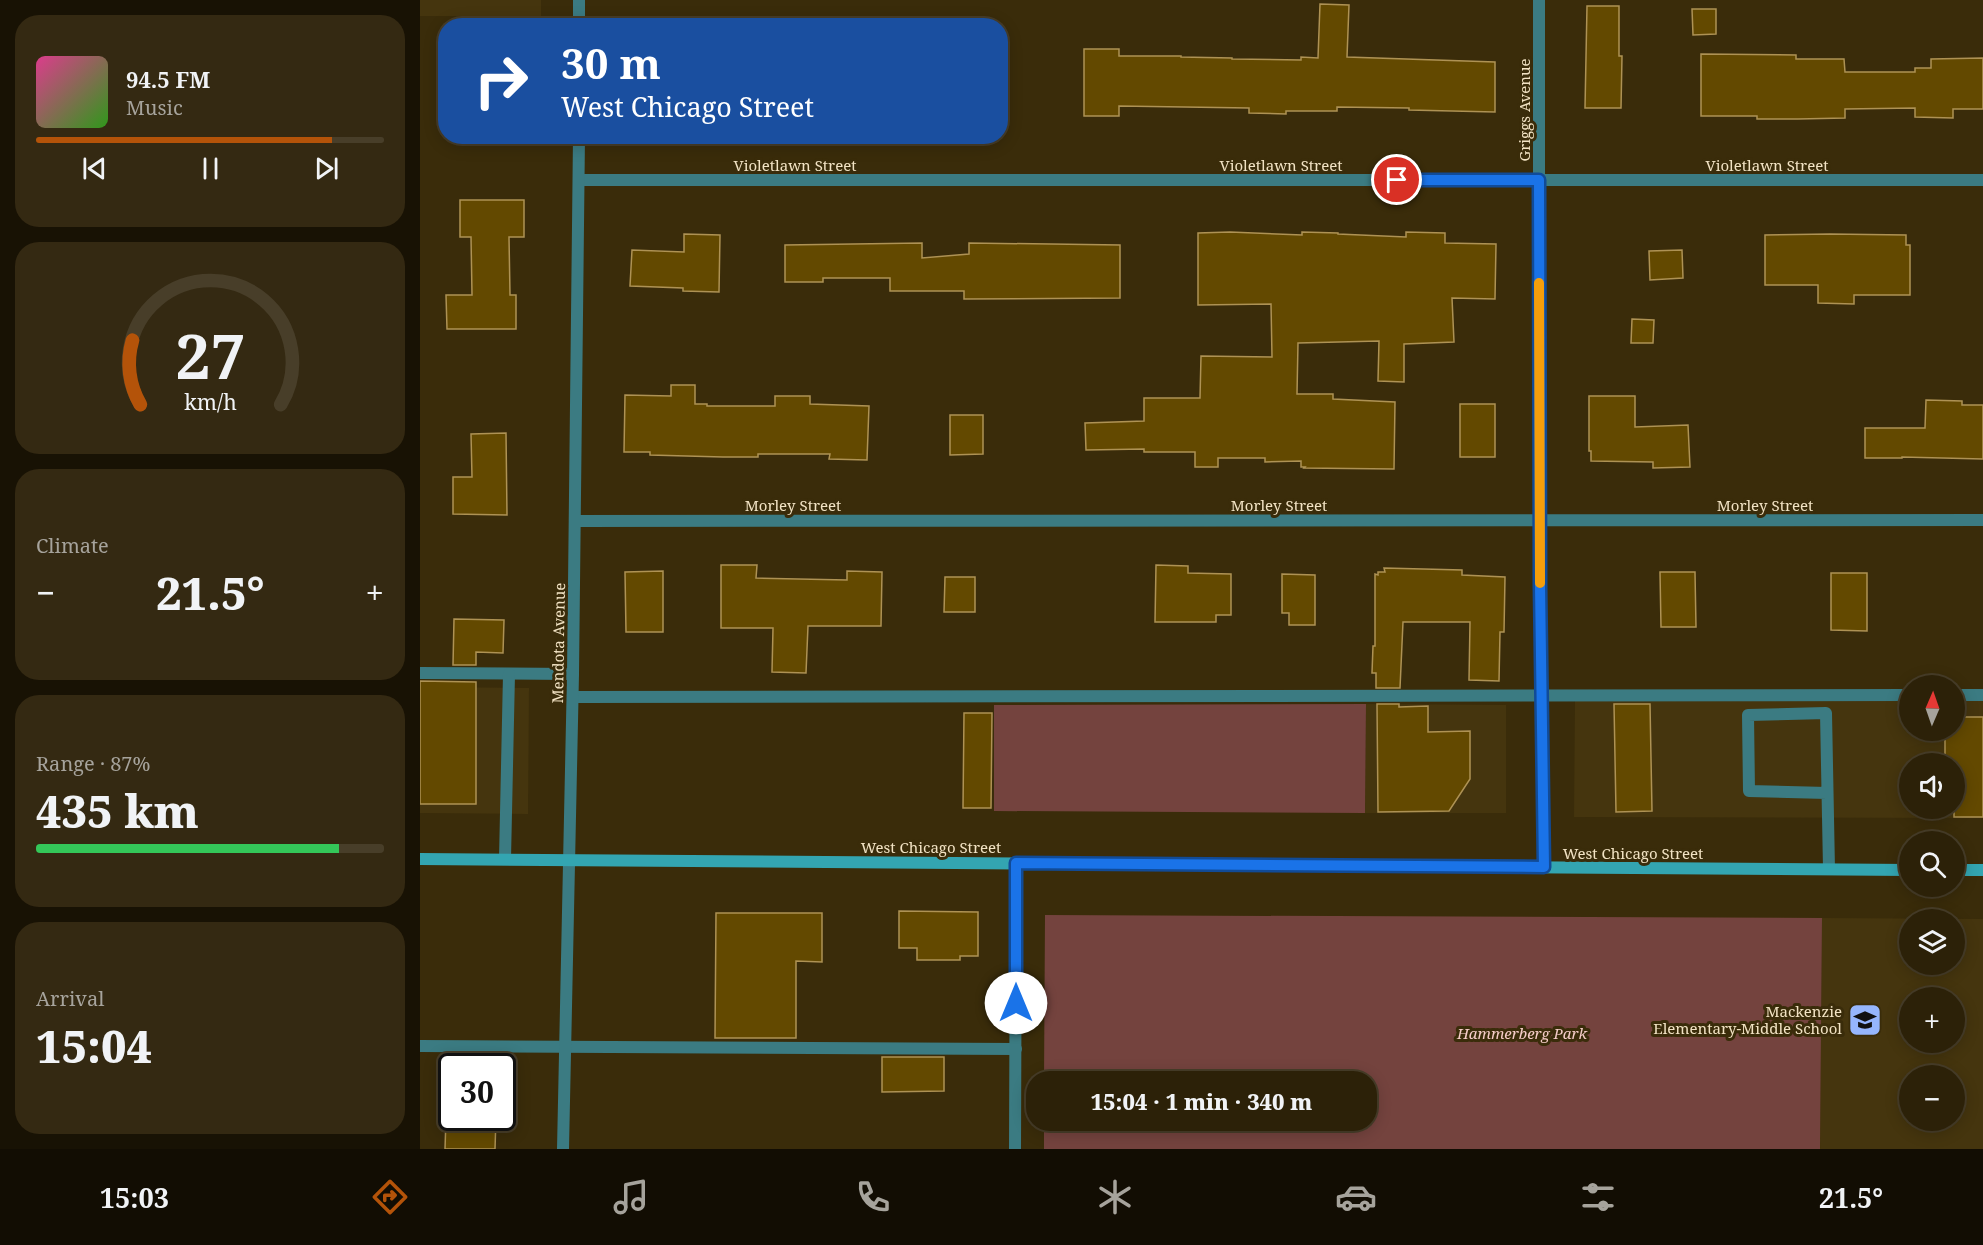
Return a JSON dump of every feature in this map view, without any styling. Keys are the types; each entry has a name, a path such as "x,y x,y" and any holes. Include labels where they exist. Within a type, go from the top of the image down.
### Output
{"street":[{"path":"579,0 579,18"},
{"name":"Griggs Avenue","path":"1539,0 1539,520 1544,867"},
{"name":"Mendota Avenue","path":"563,1149 573,696 579,144"},
{"name":"Violetlawn Street","path":"579,180 1983,180"},
{"name":"Morley Street","path":"575,521 1983,520"},
{"path":"420,673 573,674"},
{"path":"505,859 509,674"},
{"path":"573,696 1899,695"},
{"path":"1965,695 1983,695"},
{"path":"1827,793 1749,791 1748,716 1826,713 1829,869"},
{"name":"West Chicago Street","path":"420,859 1899,870"},
{"path":"1015,1149 1016,863"},
{"path":"1965,870 1983,870"},
{"path":"420,1046 1016,1049"}],"shaded area":[{"path":"420,0 541,0 541,16 420,16"},
{"path":"420,687 529,688 528,814 420,813"},
{"path":"1575,700 1899,701 1899,741 1965,741 1965,701 1983,701 1983,818 1965,818 1965,753 1899,753 1899,818 1574,817"},
{"path":"1366,704 1506,705 1506,813 1365,813"},
{"name":"Mackenzie Elementary-Middle School","path":"1822,918 1899,918 1899,975 1965,975 1965,919 1983,919 1983,1149 1820,1149"}],"green space":[{"path":"1366,704 1365,813 994,811 994,705"},
{"name":"Hammerberg Park","path":"1045,915 1822,918 1820,1149 1044,1149 1044,1131 1377,1131 1377,1071 1044,1071"}],"building":[{"path":"1320,4 1349,5 1347,57 1495,62 1495,112 1337,107 1337,111 1286,111 1286,114 1249,113 1249,108 1119,106 1119,116 1084,116 1084,49 1119,49 1119,56 1301,60 1301,57 1318,58"},
{"path":"1587,6 1619,6 1619,56 1622,56 1621,108 1585,108"},
{"path":"1692,9 1716,9 1716,34 1693,35"},
{"path":"1701,54 1796,55 1796,59 1844,59 1845,72 1915,72 1915,68 1931,68 1931,59 1983,58 1983,109 1953,109 1953,118 1915,117 1915,108 1845,109 1845,118 1757,119 1757,116 1701,116"},
{"path":"460,200 524,200 524,237 509,237 510,295 516,295 516,329 447,329 446,295 472,295 471,237 460,237"},
{"path":"1302,232 1338,233 1406,237 1406,232 1445,233 1445,243 1496,244 1495,299 1452,298 1454,342 1404,344 1404,382 1378,381 1379,341 1298,343 1297,394 1333,394 1333,399 1395,402 1394,469 1304,468 1301,467 1301,461 1265,462 1265,458 1218,458 1218,467 1195,467 1195,452 1144,452 1144,449 1086,450 1085,423 1144,421 1144,398 1200,398 1201,356 1272,357 1271,304 1198,305 1198,233 1302,235"},
{"path":"684,234 720,235 719,292 630,286 632,250 684,252"},
{"path":"1765,235 1906,235 1906,245 1910,245 1910,295 1854,295 1854,304 1818,303 1818,285 1765,285"},
{"path":"922,243 922,258 969,254 969,243 1120,245 1120,298 964,299 964,291 890,291 890,278 823,278 823,282 785,282 785,245"},
{"path":"1682,250 1683,278 1650,280 1649,251"},
{"path":"1632,319 1654,320 1653,343 1631,343"},
{"path":"671,385 695,385 695,404 707,404 707,406 775,406 775,396 810,396 810,404 869,406 867,460 829,459 830,454 758,454 758,457 723,457 624,452 625,395 671,396"},
{"path":"1589,396 1635,396 1635,427 1688,425 1690,467 1653,468 1653,462 1591,461"},
{"path":"1926,400 1962,401 1962,405 1983,405 1983,459 1865,458 1865,428 1925,428"},
{"path":"1460,404 1495,404 1495,457 1460,457"},
{"path":"950,415 983,415 983,454 950,455"},
{"path":"506,433 507,515 453,514 453,477 472,477 471,434"},
{"path":"721,565 757,565 756,578 847,580 847,571 882,572 881,626 808,626 806,673 772,672 773,628 721,628"},
{"path":"1156,565 1188,566 1188,573 1231,574 1231,615 1216,615 1216,622 1155,622"},
{"path":"1384,568 1462,570 1462,575 1505,577 1504,632 1500,632 1499,681 1469,680 1470,622 1403,622 1400,688 1376,688 1376,673 1372,673 1373,646 1375,646 1375,574 1385,572"},
{"path":"663,571 663,632 626,632 625,572"},
{"path":"1660,572 1695,572 1696,627 1661,627"},
{"path":"1831,573 1867,573 1867,631 1831,630"},
{"path":"1282,574 1315,575 1315,625 1289,625 1289,613 1282,613"},
{"path":"945,577 975,577 975,612 944,612"},
{"path":"454,619 504,620 503,653 476,652 476,665 453,665"},
{"path":"420,681 476,682 476,804 420,804"},
{"path":"1377,704 1399,704 1399,707 1428,706 1428,732 1470,731 1470,779 1449,811 1378,812"},
{"path":"1614,704 1650,704 1652,811 1616,812"},
{"path":"964,713 992,713 991,808 963,808"},
{"path":"1965,717 1983,717 1983,817 1965,817 1965,753 1945,753 1945,741 1965,741"},
{"path":"899,911 978,912 978,956 960,956 960,960 917,960 917,948 899,948"},
{"path":"716,913 822,913 822,962 796,961 796,1038 715,1038"},
{"path":"882,1057 944,1057 944,1091 882,1092"},
{"path":"446,1131 496,1131 495,1149 445,1149"}],"slow traffic":[{"path":"1539,283 1540,583"}],"place":[{"name":"Mackenzie Elementary-Middle School","path":"1865,1020"}],"route":[{"path":"1016,1003 1016,863 1544,867 1540,586 1539,180 1397,180"}]}
